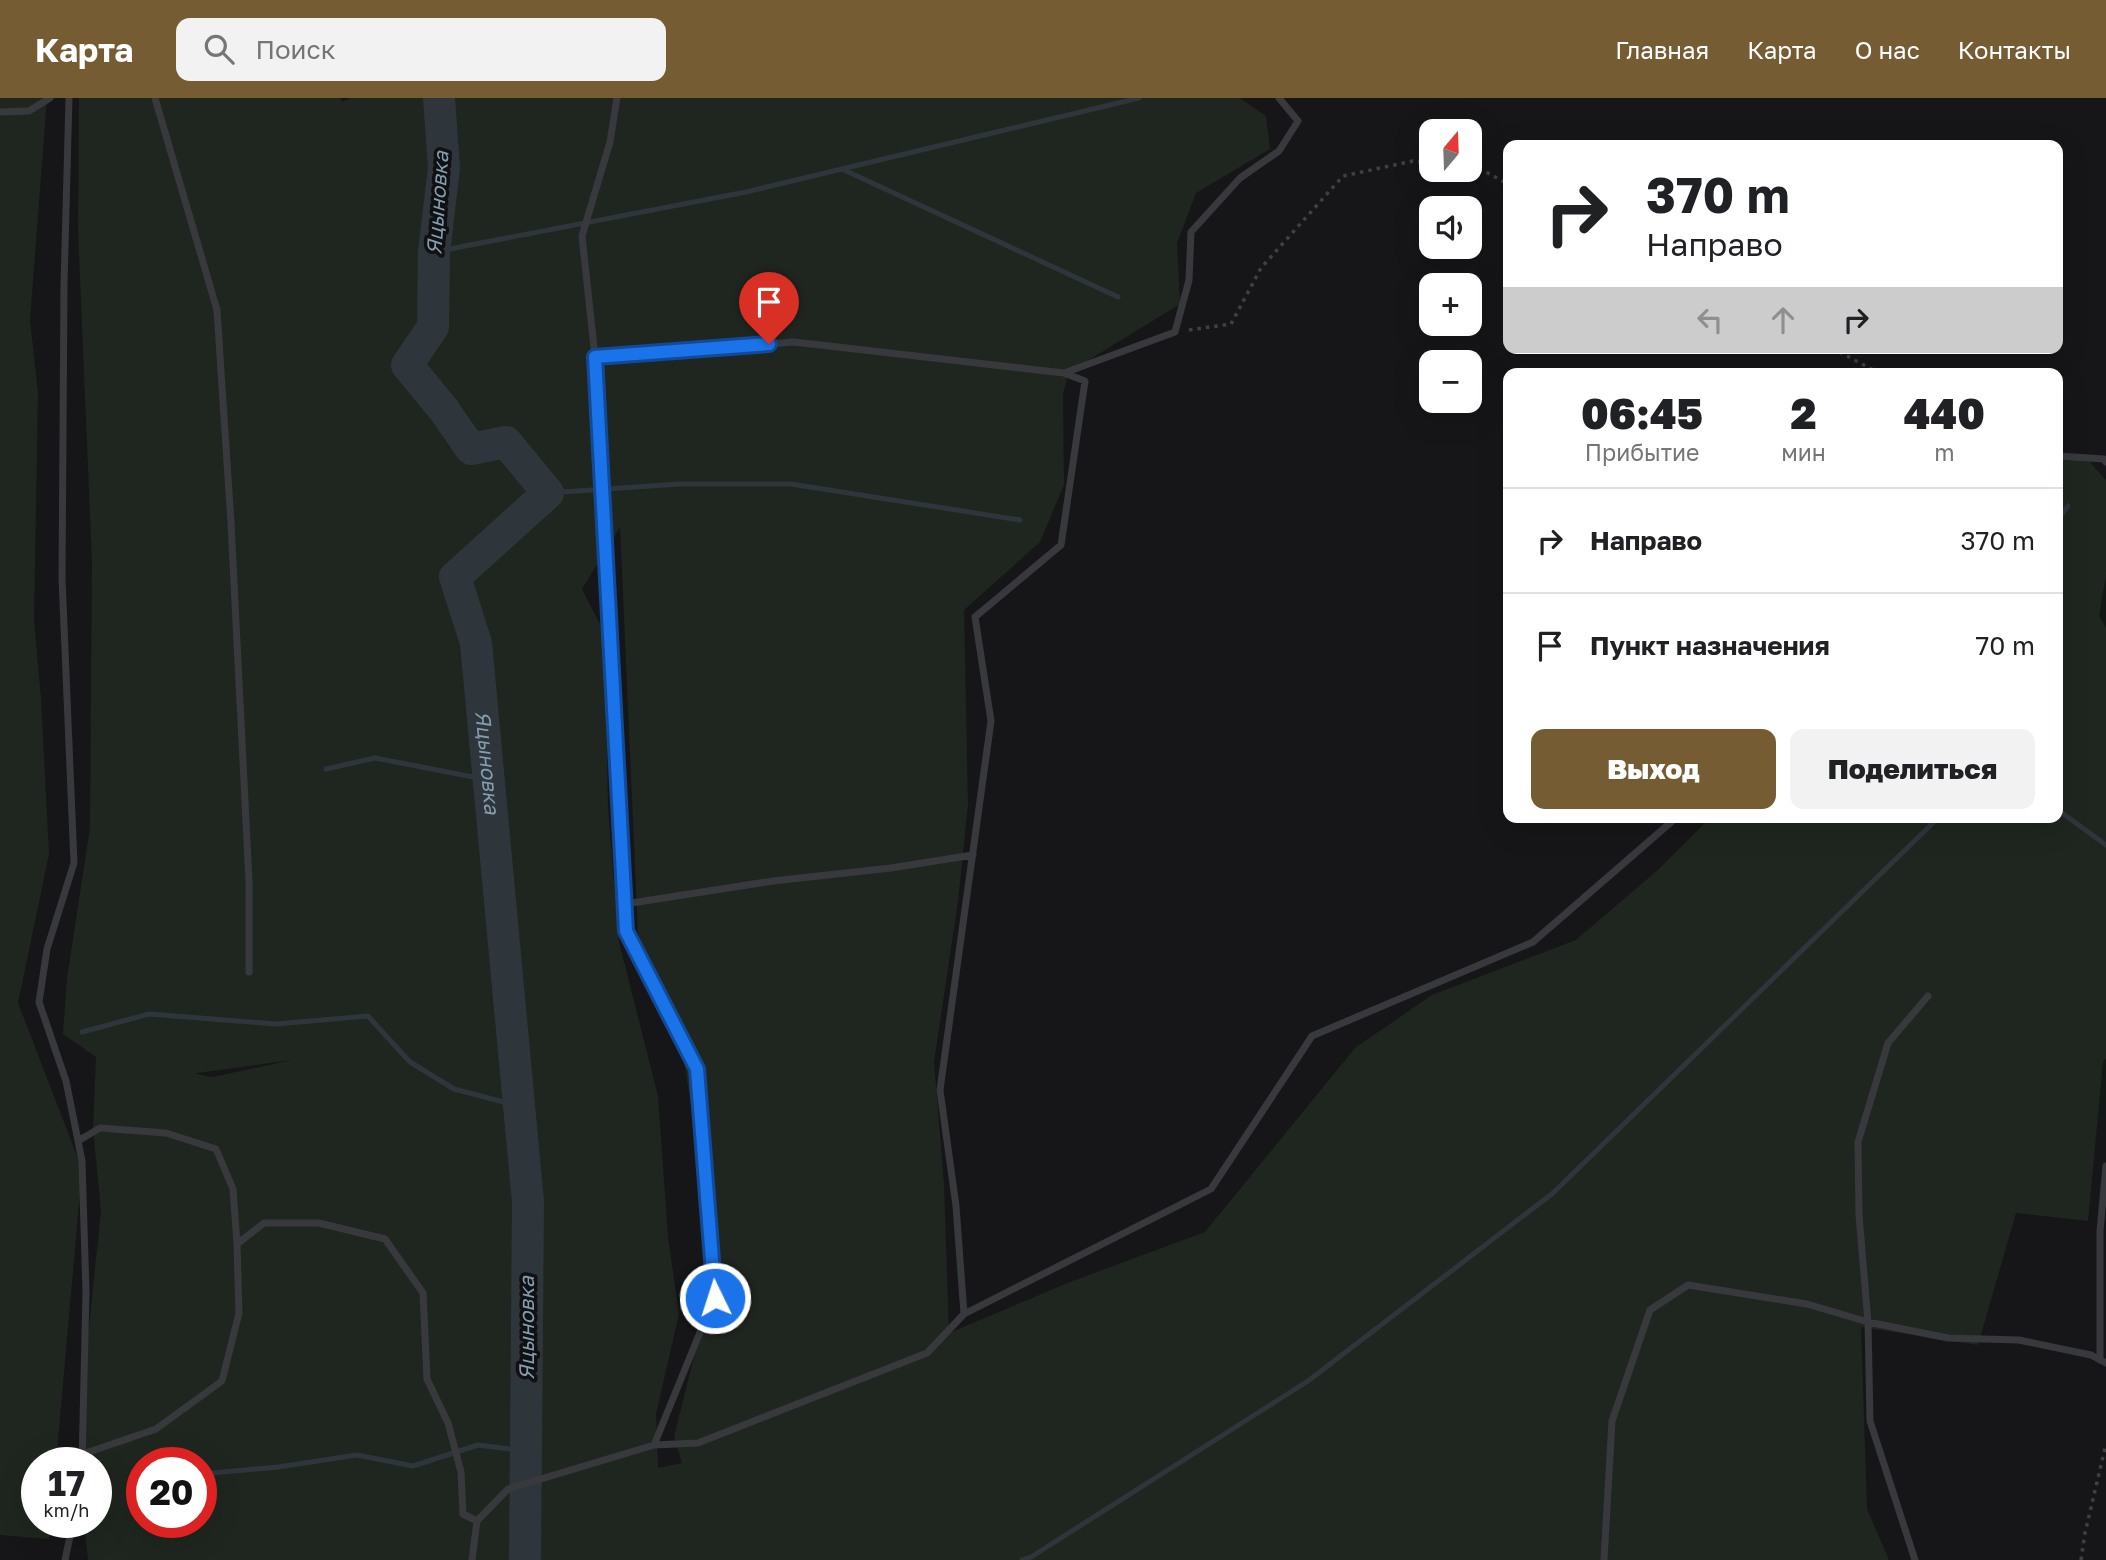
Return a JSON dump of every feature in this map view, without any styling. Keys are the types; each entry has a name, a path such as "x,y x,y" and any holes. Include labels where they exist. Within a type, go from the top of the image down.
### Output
{"lane":[{"path":"0,112 29,111 50,98"},
{"path":"69,98 64,284 62,579 74,863 47,950 40,1002 66,1082 82,1161 86,1292 83,1447"},
{"path":"155,98 217,310 249,881 249,972"},
{"path":"617,98 610,142 583,234 595,357 626,931 697,1069 715,1298 654,1445"},
{"path":"1064,373 1175,332 1189,281 1191,232 1240,178 1279,151 1298,121 1279,98"},
{"path":"595,357 794,342 1064,373 1085,381 1061,545 975,617 991,721 940,1090 956,1206 964,1314"},
{"path":"2063,456 2104,459 2106,463"},
{"path":"472,1560 477,1521 508,1489 654,1445 698,1443 927,1353 964,1314 1211,1189 1312,1036 1533,942 1670,823"},
{"path":"625,904 773,881 891,868 974,855"},
{"path":"1915,1560 1870,1421 1868,1322 1859,1215 1858,1142 1888,1043 1928,996"},
{"path":"78,1140 100,1128 166,1133 216,1149 233,1189 239,1313 222,1381 156,1429 103,1447"},
{"path":"2103,1362 2100,1231 2106,1166"},
{"path":"237,1244 264,1223 319,1223 385,1239 423,1293 427,1379 448,1423 453,1441 463,1514 477,1521"},
{"path":"1604,1560 1612,1421 1650,1310 1688,1285 1807,1304 1868,1322 1948,1338 2019,1340 2091,1355 2103,1362"},
{"path":"65,1560 70,1538"}],"path":[{"path":"1175,332 1231,324 1261,268 1343,176 1419,162"},
{"path":"1482,171 1503,181"},
{"path":"1843,354 1870,368"},
{"path":"2081,1560 2106,1444"}],"shaded area":[{"path":"0,98 47,98 30,320 38,393 34,619 49,854 18,1003 82,1169 57,1447 21,1447 21,1537 0,1535"},
{"path":"79,98 340,98 342,102 350,98 1240,98 1266,116 1270,149 1196,193 1177,243 1180,304 1069,372 1063,394 1064,485 1040,542 964,610 968,805 958,901 934,1062 944,1184 949,1333 1070,1282 1205,1232 1355,1048 1432,995 1576,940 1659,869 1705,823 2063,823 2063,457 2087,459 2106,480 2106,575 2099,616 2106,628 2106,1058 2103,1062 2088,1221 2016,1213 1978,1345 1861,1327 1867,1509 1889,1560 88,1560 86,1538 112,1538 112,1447 84,1447 86,1356 101,1211 93,1129 96,1057 63,1034 67,978 90,828 92,562 78,230","holes":["620,527 638,933 682,1047 702,1178 705,1312 674,1437 682,1463 658,1468 656,1414 679,1314 668,1237 658,1096 619,942 608,808 605,634 582,589","292,1060 213,1077 196,1074"]}],"waterway":[{"name":"Яцыновка","path":"439,98 444,168 434,252 433,327 407,365 444,410 471,449 506,442 548,493 455,577 476,643 528,1202 525,1560"},
{"path":"434,252 746,192 1139,98"},
{"path":"842,169 1118,297"},
{"path":"548,493 679,484 791,484 1020,520"},
{"path":"2063,512 2068,506"},
{"path":"326,769 375,758 489,780"},
{"path":"2063,814 2106,845"},
{"path":"1022,1560 1031,1557 1308,1381 1553,1193 1933,823"},
{"path":"82,1032 149,1014 276,1024 368,1016 410,1062 454,1089 519,1106"},
{"path":"217,1473 357,1455 413,1466 478,1445 526,1451"}],"route":[{"path":"715,1298 697,1069 626,931 595,357 769,344"}]}
